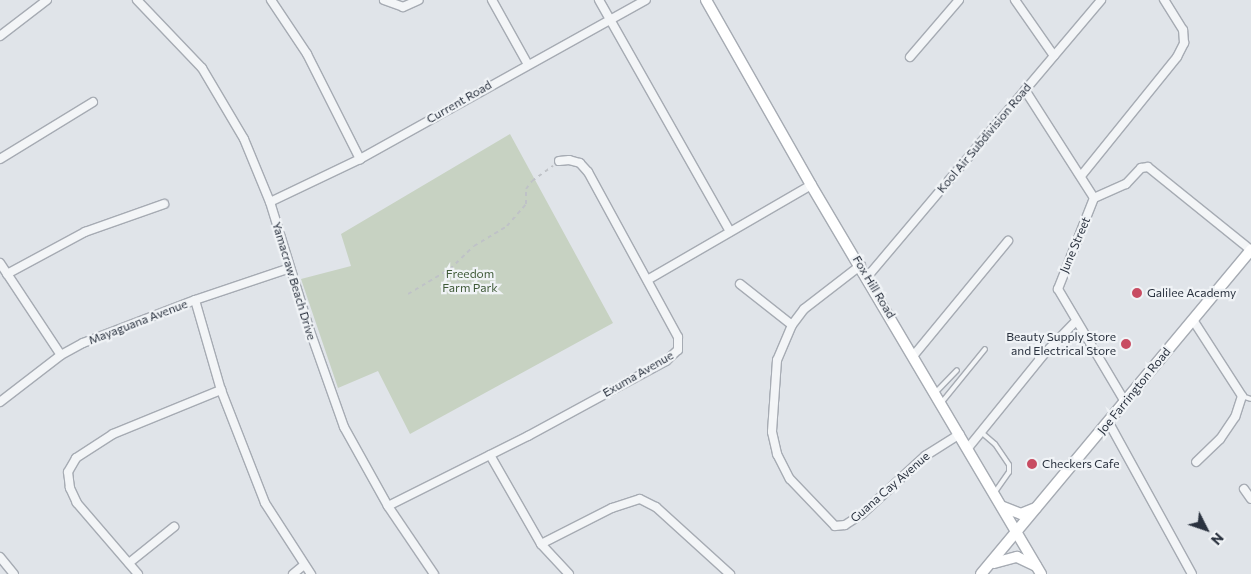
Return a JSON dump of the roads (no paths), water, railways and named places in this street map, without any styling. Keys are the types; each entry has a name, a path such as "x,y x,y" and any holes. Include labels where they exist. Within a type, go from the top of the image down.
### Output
{"main road":[{"name":"Fox Hill Road","path":"706,0 811,185 868,276 1040,572"},
{"name":"Joe Farrington Road","path":"984,571 1018,533 1251,250"},
{"path":"1000,502 1015,513 1028,512 1039,506"},
{"path":"984,571 1004,558 1017,557 1030,562 1040,572"}],"street":[{"path":"0,36 47,0"},
{"name":"Yamacraw Beach Drive","path":"137,0 182,45 217,92 244,139 270,202 290,268 344,427 388,506 434,574"},
{"path":"271,0 307,54 360,159"},
{"path":"384,0 404,7 419,0"},
{"path":"492,0 527,63"},
{"path":"598,0 730,232"},
{"name":"Current Road","path":"270,202 360,159 527,63 646,0"},
{"path":"910,57 959,0"},
{"path":"1015,0 1054,56"},
{"name":"Kool Air Subdivision Road","path":"868,276 1101,0"},
{"path":"1081,176 1177,58 1184,44 1183,30 1164,0"},
{"path":"1024,90 1094,198 1126,184 1141,168 1148,167 1251,250"},
{"path":"0,158 93,102"},
{"name":"Exuma Avenue","path":"388,506 490,455 666,361 678,350 678,337 649,279 588,172 580,163 569,160 559,162"},
{"path":"649,279 811,185"},
{"name":"June Street","path":"1094,198 1058,289 1125,402"},
{"path":"7,274 85,232 164,204"},
{"path":"914,354 1008,241"},
{"path":"0,263 61,356"},
{"name":"Guana Cay Avenue","path":"861,265 804,309 792,325 777,360 772,432 777,454 790,479 835,526 854,521 925,456 960,434"},
{"name":"Mayaguana Avenue","path":"0,402 61,356 83,343 195,300 290,268"},
{"path":"740,284 792,325"},
{"path":"195,300 220,390 265,503 311,574"},
{"path":"1193,320 1242,396 1235,417 1225,432 1196,462"},
{"path":"968,448 1044,354 1076,322"},
{"path":"138,574 77,503 70,488 68,472 76,458 113,434 220,390"},
{"path":"1108,423 1192,574"},
{"path":"490,455 541,544 569,574"},
{"path":"1244,489 1251,499"},
{"path":"541,544 612,508 640,499 656,507 730,574"},
{"path":"129,563 174,527"},
{"path":"0,557 14,574"},
{"path":"293,574 304,565"}],"lane":[{"path":"942,402 985,350"},
{"path":"936,392 957,370"},
{"path":"1242,396 1251,399"},
{"path":"981,432 1009,465 1009,472 995,492"}],"place":[{"name":"Galilee Academy","path":"1137,293"},
{"name":"Beauty Supply Store and Electrical Store","path":"1126,344"},
{"name":"Checkers Cafe","path":"1032,464"}],"park label":[{"name":"Freedom Farm Park","path":"470,281"}]}
